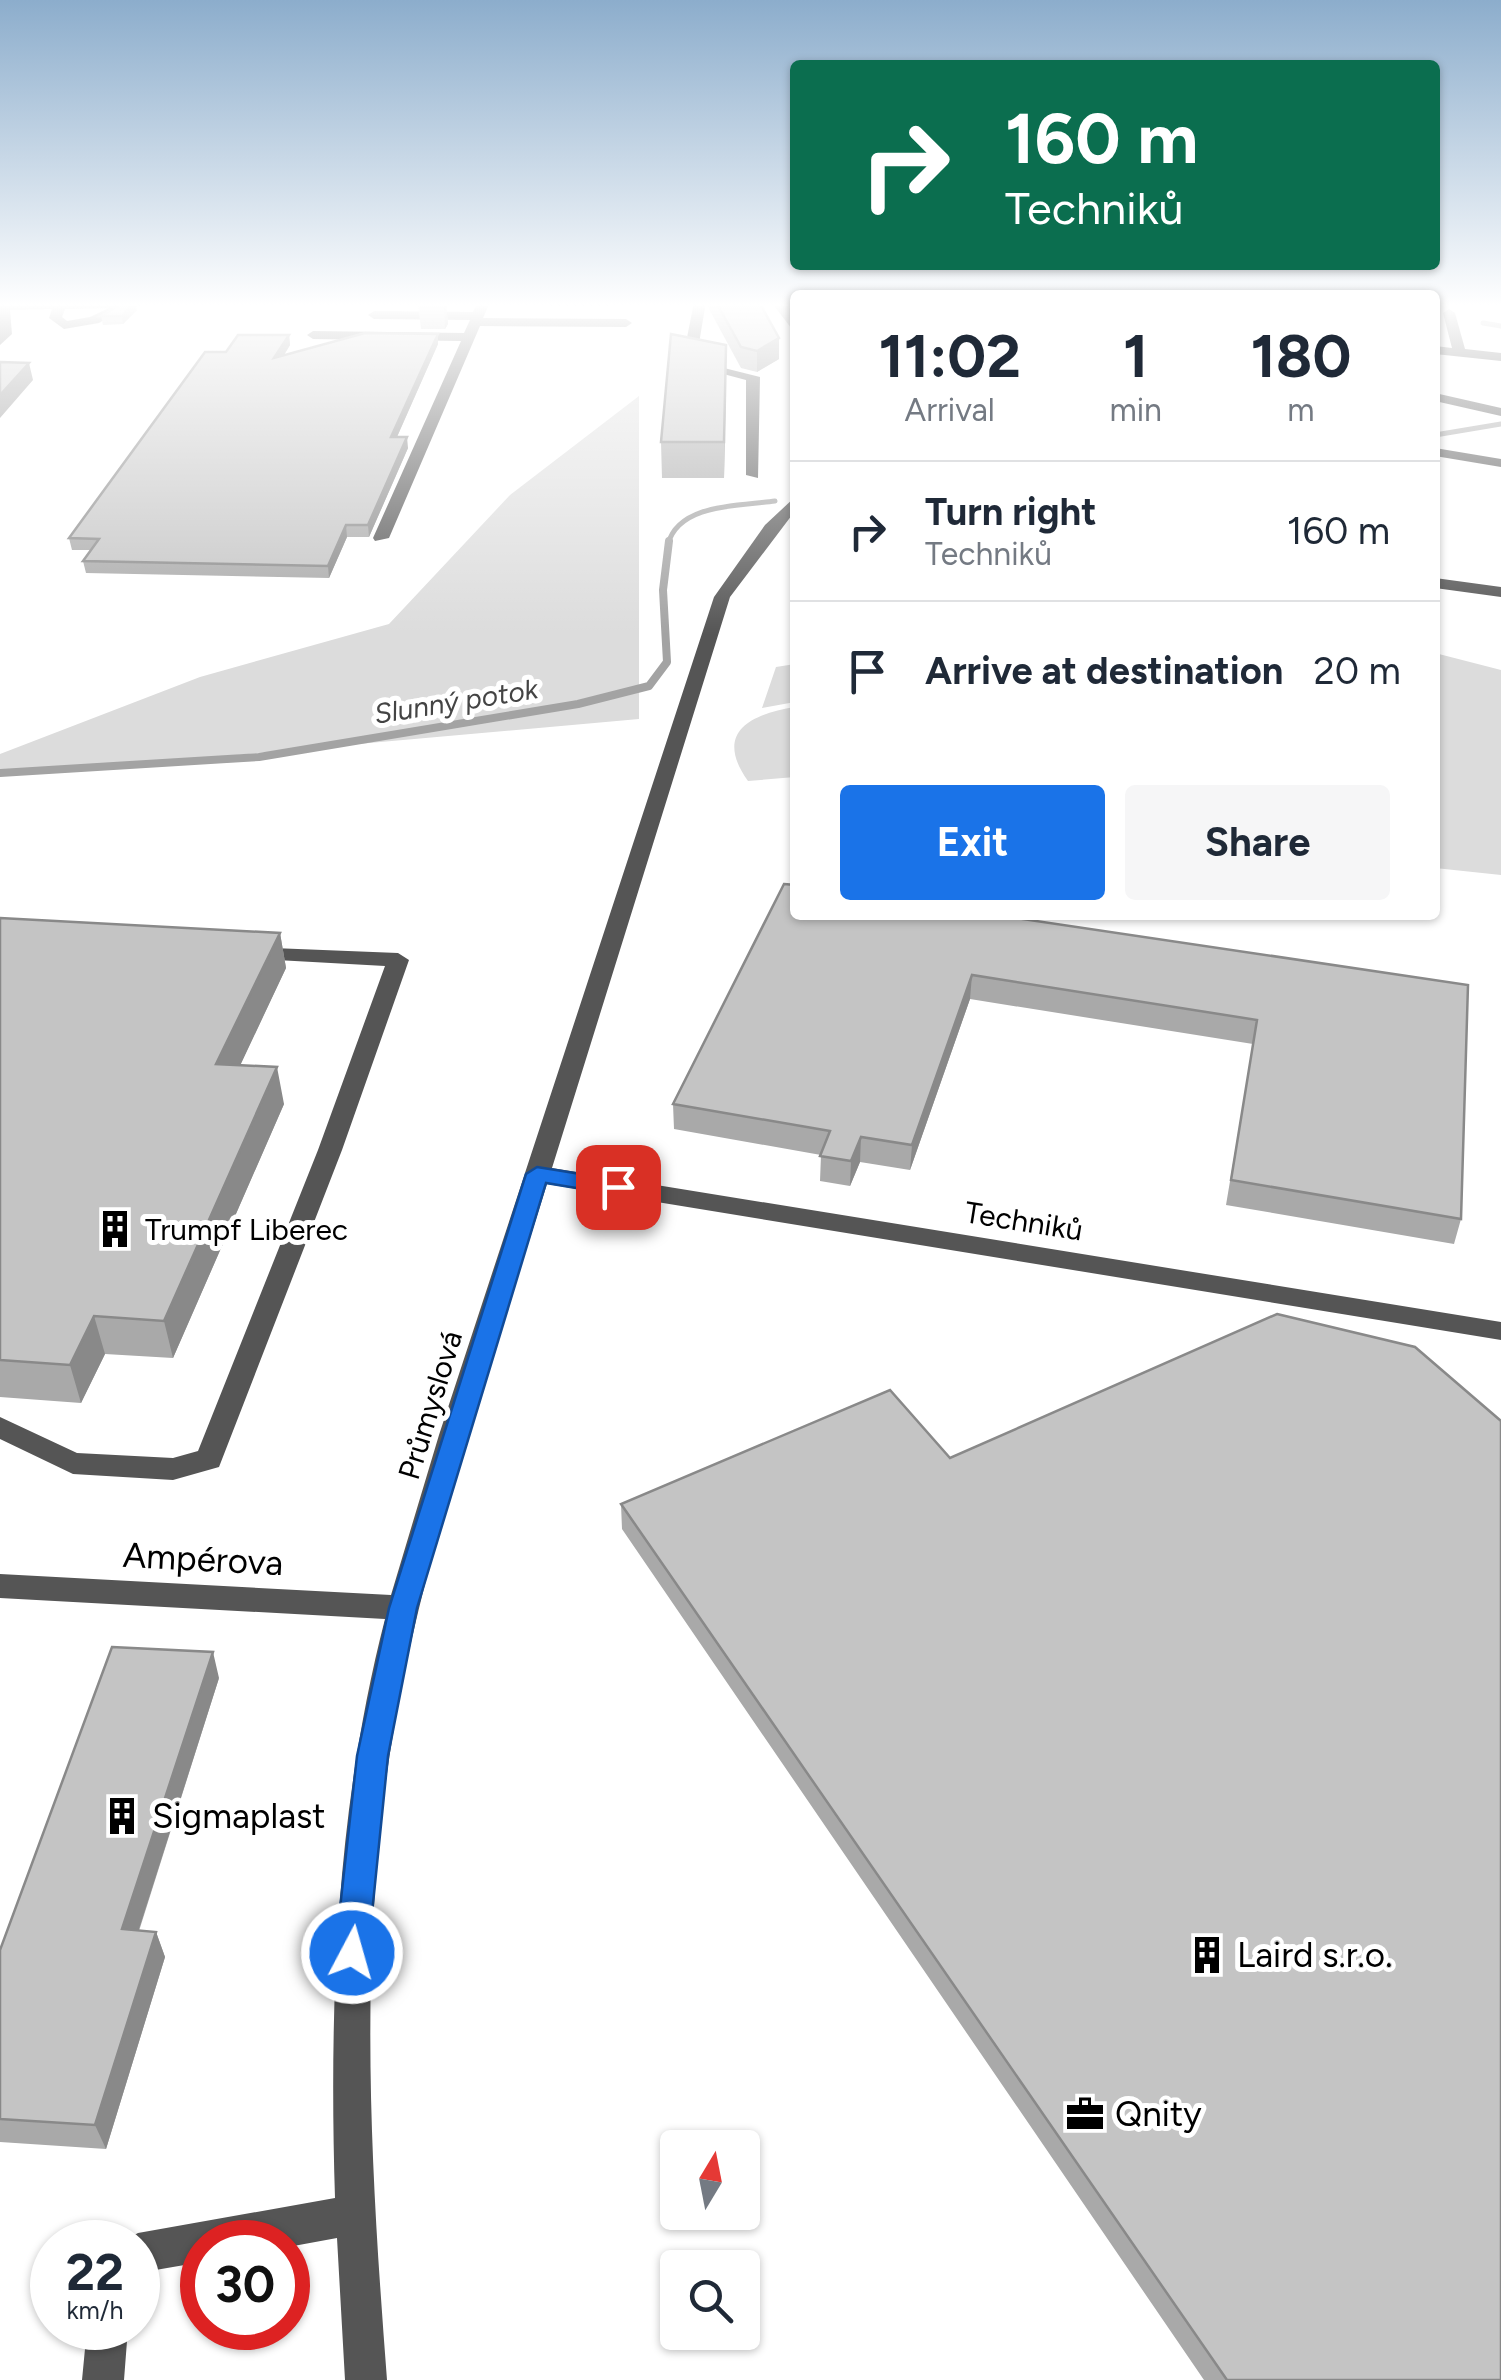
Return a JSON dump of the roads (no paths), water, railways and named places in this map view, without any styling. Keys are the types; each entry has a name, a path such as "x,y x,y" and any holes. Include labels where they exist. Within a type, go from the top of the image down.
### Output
{"street":[{"path":"381,538 435,413"},
{"path":"753,413 753,475"},
{"path":"1440,453 1501,463"},
{"name":"Průmyslová","path":"366,2380 354,2215 352,1953 372,1756 403,1608 722,598 770,528 790,507"},
{"path":"1440,585 1501,592"},
{"path":"0,1428 72,1463 174,1469 208,1459 330,1150 398,960 226,952"},
{"name":"Techniků","path":"537,1174 1501,1331"},
{"name":"Ampérova","path":"0,1586 403,1608"},
{"path":"160,2249 354,2215"},
{"path":"103,2380 106,2350"}],"waterway":[{"name":"Slunný potok","path":"1440,434 1501,424"},
{"name":"Slunný potok","path":"669,542 674,531 698,514 775,501"},
{"name":"Slunný potok","path":"0,773 259,757 578,704 649,686 667,662 663,590 669,542"}],"place":[{"name":"Trumpf Liberec","path":"115,1229"},
{"name":"Sigmaplast","path":"122,1816"},
{"name":"Laird s.r.o.","path":"1207,1955"},
{"name":"Qnity","path":"1085,2114"}]}
